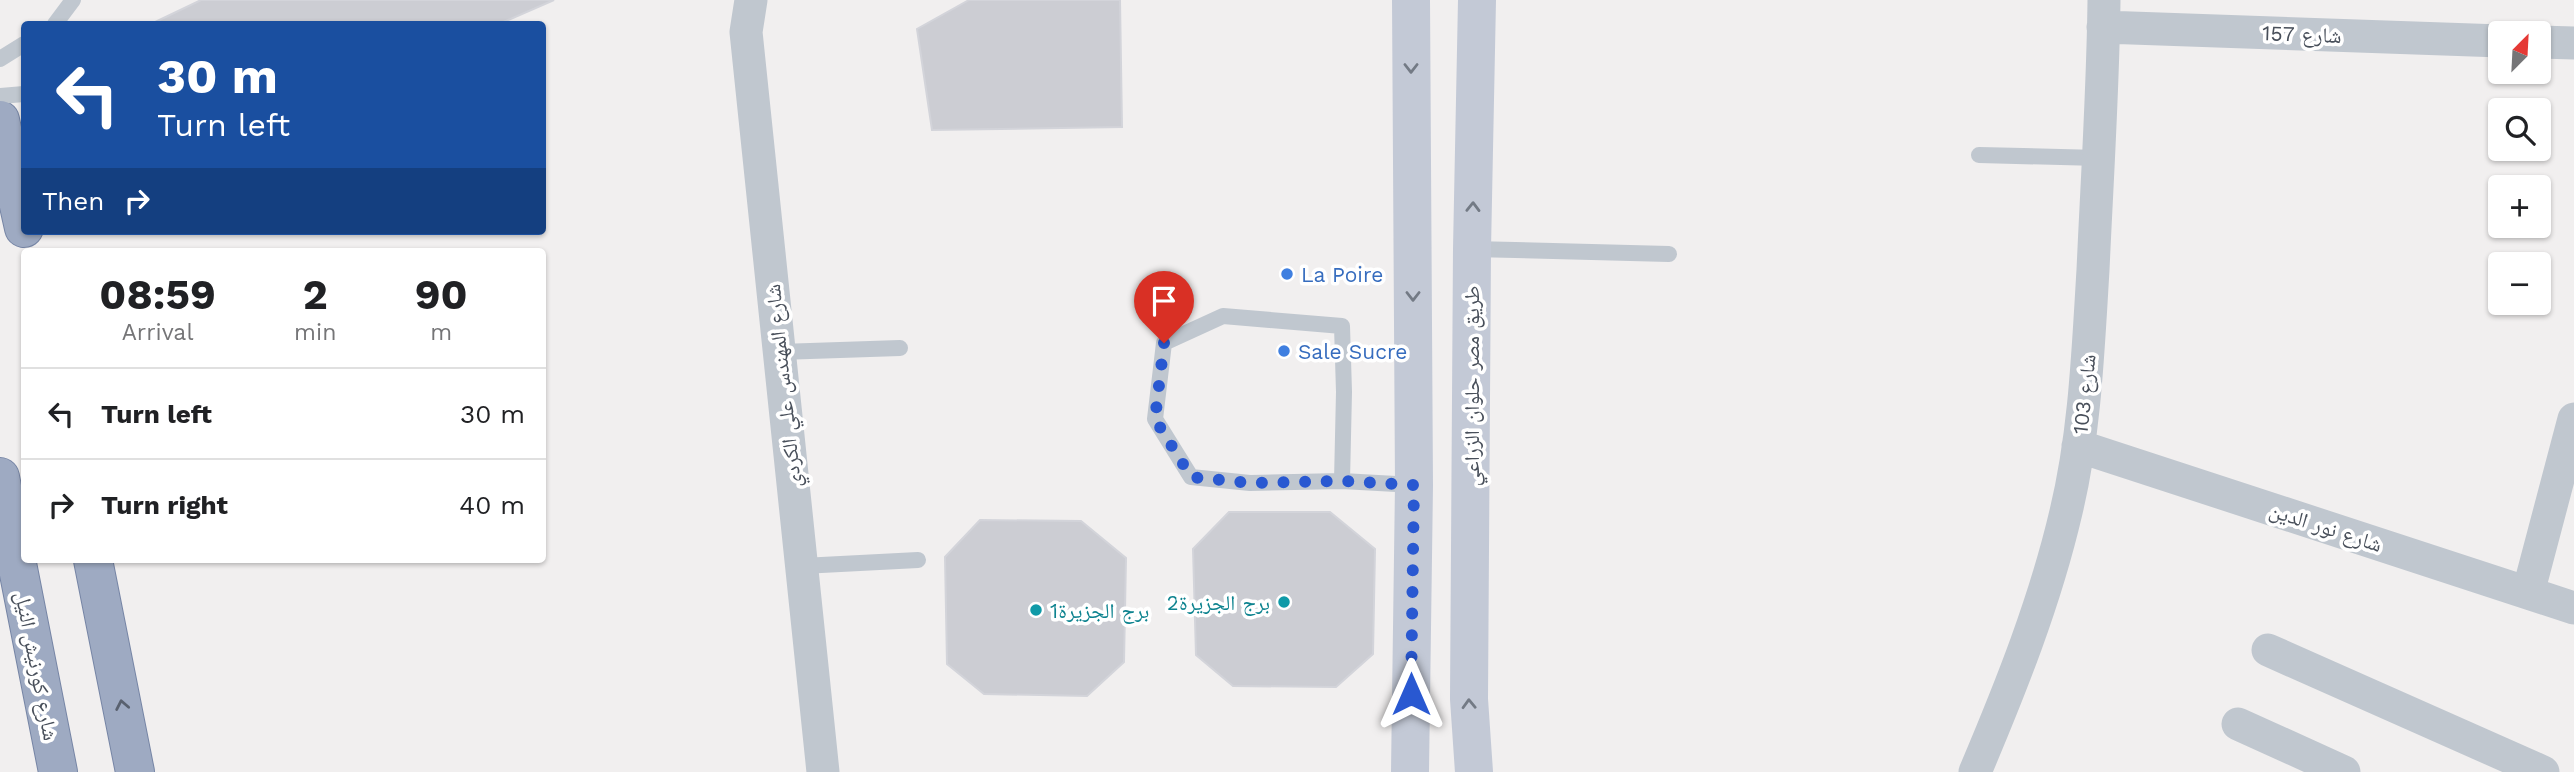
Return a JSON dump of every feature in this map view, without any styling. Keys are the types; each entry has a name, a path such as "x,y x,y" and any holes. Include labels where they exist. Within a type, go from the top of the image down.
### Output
{"highway":[{"path":"0,120 21,205"},
{"name":"شارع كورنيش النيل","path":"0,477 58,772"},
{"path":"94,563 135,772"}],"main road":[{"path":"1410,772 1414,485 1411,0"},
{"name":"طريق مصر حلوان الزراعي","path":"1474,772 1469,699 1472,249 1477,0"}],"street":[{"name":"شارع المهندس علي الكردي","path":"751,0 746,32 823,772"},
{"name":"شارع 157","path":"2104,14 2488,40"},
{"name":"شارع 103","path":"1975,772 2007,696 2050,573 2067,510 2078,446 2087,373 2104,14"},
{"path":"2552,42 2574,43"},
{"path":"2528,593 2574,419"},
{"name":"شارع نور الدين","path":"2078,446 2574,608"},
{"path":"2268,650 2543,772"},
{"path":"2238,724 2344,772"}],"lane":[{"path":"57,21 73,0"},
{"path":"0,59 21,46"},
{"path":"0,96 21,94"},
{"path":"1979,155 2099,158"},
{"path":"1472,249 1669,254"},
{"path":"1342,481 1342,327 1223,316 1164,343 1155,419 1191,477 1250,483 1342,481 1414,485"},
{"path":"780,352 900,348"},
{"path":"802,566 918,560"}],"building":[{"path":"201,0 554,0 506,21 157,21"},
{"path":"969,0 1120,0 1122,127 932,130 917,29"},
{"name":"برج الجزيرة2","path":"1229,512 1330,512 1375,549 1373,654 1336,687 1233,686 1196,655 1193,549"},
{"name":"برج الجزيرة1","path":"980,520 1081,521 1126,558 1124,662 1087,696 984,694 947,664 945,557"}],"place":[{"name":"La Poire","path":"1287,274"},
{"name":"Sale Sucre","path":"1284,351"},
{"name":"برج الجزيرة2","path":"1284,602"},
{"name":"برج الجزيرة1","path":"1036,610"}],"route":[{"path":"1164,343 1155,419 1191,477 1250,483 1342,481 1414,485 1411,694"}]}
